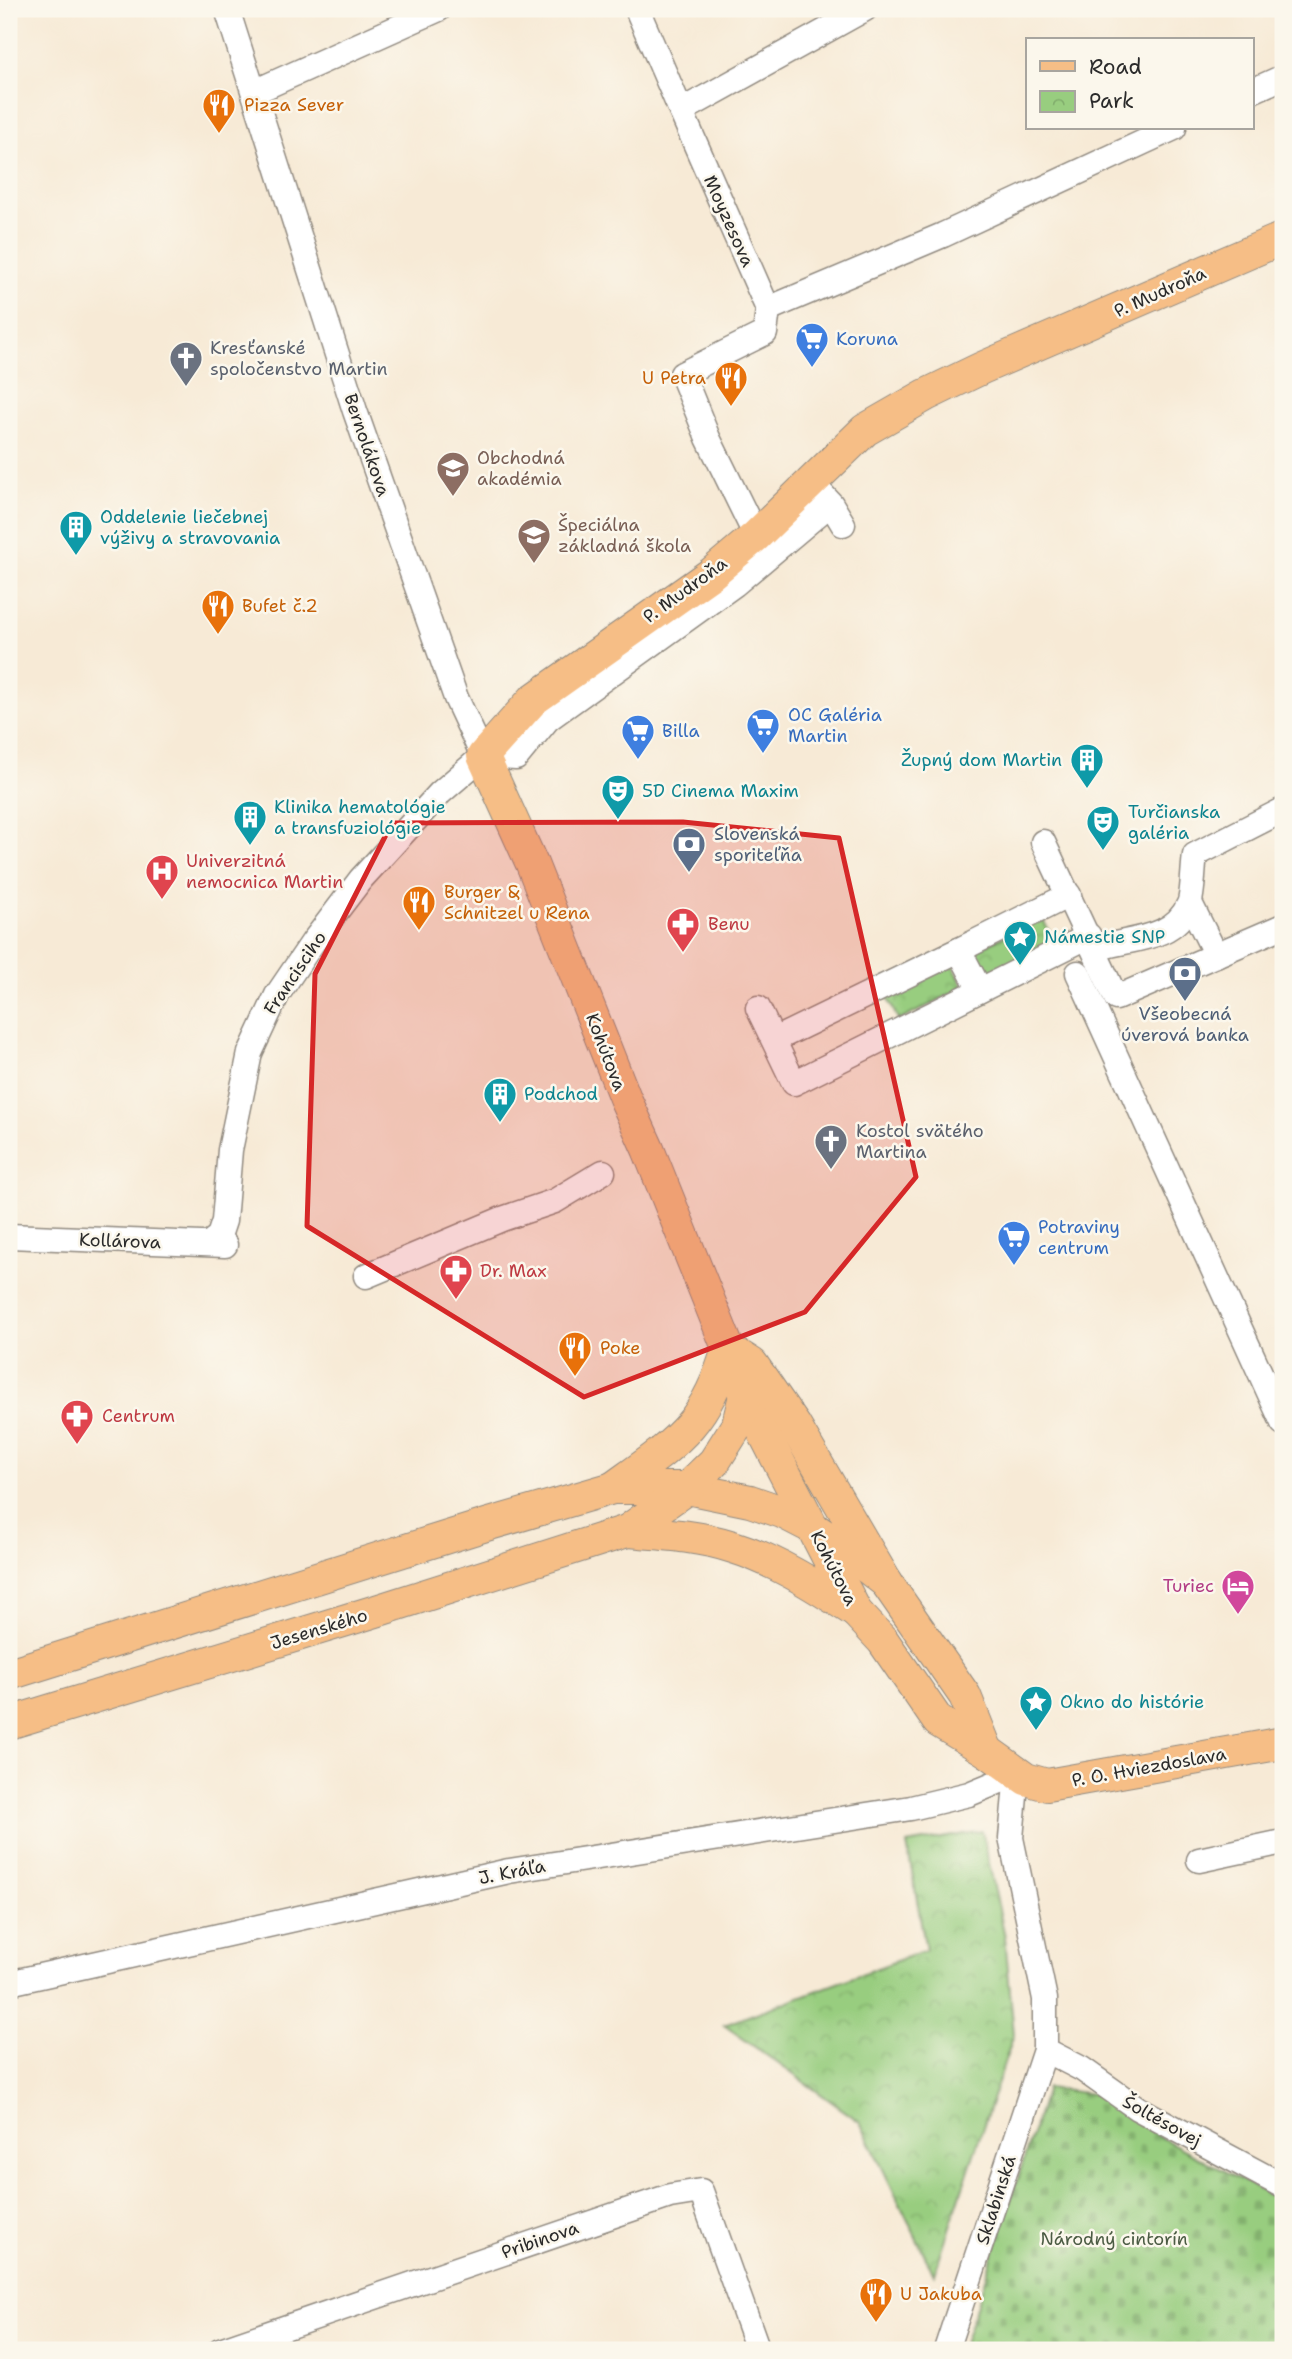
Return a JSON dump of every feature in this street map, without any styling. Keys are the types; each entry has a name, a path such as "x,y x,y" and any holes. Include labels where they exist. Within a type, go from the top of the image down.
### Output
{"main road":[{"name":"P. Mudroňa","path":"483,755 533,700 711,574 756,536 820,493 865,430 926,395 982,368 1283,238"},
{"name":"Kohútova","path":"483,755 532,864 625,1098 740,1356 795,1426 886,1582 965,1696 987,1751"},
{"name":"Kohútova","path":"740,1356 746,1396 856,1612 883,1641 938,1721 1017,1773"},
{"path":"613,1488 674,1444 691,1425 740,1356"},
{"name":"Jesenského","path":"9,1723 627,1531 687,1488 714,1462 730,1441 746,1396"},
{"path":"9,1674 613,1488 687,1488 750,1501 782,1512 837,1544 886,1582"},
{"name":"Jesenského","path":"627,1531 696,1538 733,1547 768,1560 803,1578 856,1612"},
{"name":"P. O. Hviezdoslava","path":"1017,1773 1026,1779 1047,1785 1283,1743"}],"street":[{"name":"Bernolákova","path":"227,9 373,464 456,698 483,755"},
{"path":"254,92 439,9"},
{"name":"Moyzesova","path":"638,9 768,309"},
{"path":"681,111 865,9"},
{"path":"1254,91 1283,77"},
{"path":"756,536 708,438 682,374 765,334 768,309 943,235 1170,130"},
{"path":"820,493 843,524"},
{"name":"P. Mudroňa","path":"483,755 516,758 548,719 735,584 820,493"},
{"name":"Francisciho","path":"220,1245 230,1150 250,1053 277,995 361,879 440,793 483,755"},
{"path":"758,1008 794,1083 980,990 1092,942 1108,944 1152,938 1178,920 1190,903 1195,855 1283,810"},
{"path":"1043,842 1116,998 1283,926"},
{"path":"774,1040 1069,895"},
{"path":"1190,903 1216,955"},
{"path":"959,950 980,990"},
{"path":"1078,973 1283,1423"},
{"path":"366,1276 502,1219 555,1200 603,1172"},
{"name":"Kollárova","path":"9,1236 220,1245"},
{"name":"J. Kráľa","path":"9,1983 509,1871 911,1808 969,1794 1017,1773"},
{"name":"Sklabinská","path":"946,2350 1045,2050 1045,1999 1011,1838 1017,1773"},
{"path":"1199,1860 1283,1842"},
{"name":"Šoltésovej","path":"1045,2050 1082,2069 1137,2108 1283,2186"},
{"name":"Pribinova","path":"220,2350 670,2196 701,2191 758,2350"}],"highlighted area":[{"path":"683,822 839,838 916,1177 805,1312 584,1397 307,1226 315,974 392,823"}],"green space":[{"path":"1041,916 1054,941 986,977 973,952"},
{"path":"951,962 964,987 899,1021 886,995"},
{"path":"982,1831 1005,1937 1014,2034 934,2274 860,2122 724,2025 926,1950 907,1844"},
{"name":"Národný cintorín","path":"1047,2088 1101,2095 1158,2136 1283,2202 1283,2350 962,2350"}],"place":[{"name":"Pizza Sever","path":"219,135"},
{"name":"Koruna","path":"812,369"},
{"name":"Kresťanské spoločenstvo Martin","path":"186,388"},
{"name":"U Petra","path":"731,408"},
{"name":"Obchodná akadémia","path":"453,498"},
{"name":"Oddelenie liečebnej výživy a stravovania","path":"76,557"},
{"name":"Špeciálna základná škola","path":"534,565"},
{"name":"Bufet č.2","path":"218,636"},
{"name":"OC Galéria Martin","path":"763,755"},
{"name":"Billa","path":"638,761"},
{"name":"Župný dom Martin","path":"1087,790"},
{"name":"5D Cinema Maxim","path":"618,821"},
{"name":"Klinika hematológie a transfuziológie","path":"250,847"},
{"name":"Turčianska galéria","path":"1103,852"},
{"name":"Slovenská sporiteľňa","path":"689,874"},
{"name":"Univerzitná nemocnica Martin","path":"162,901"},
{"name":"Burger & Schnitzel u Rena","path":"419,932"},
{"name":"Benu","path":"683,954"},
{"name":"Námestie SNP","path":"1020,967"},
{"name":"Všeobecná úverová banka","path":"1185,1003"},
{"name":"Podchod","path":"500,1124"},
{"name":"Kostol svätého Martina","path":"831,1171"},
{"name":"Potraviny centrum","path":"1014,1267"},
{"name":"Dr. Max","path":"456,1301"},
{"name":"Poke","path":"575,1378"},
{"name":"Centrum","path":"77,1446"},
{"name":"Turiec","path":"1238,1616"},
{"name":"Okno do histórie","path":"1036,1732"},
{"name":"U Jakuba","path":"876,2324"}]}
